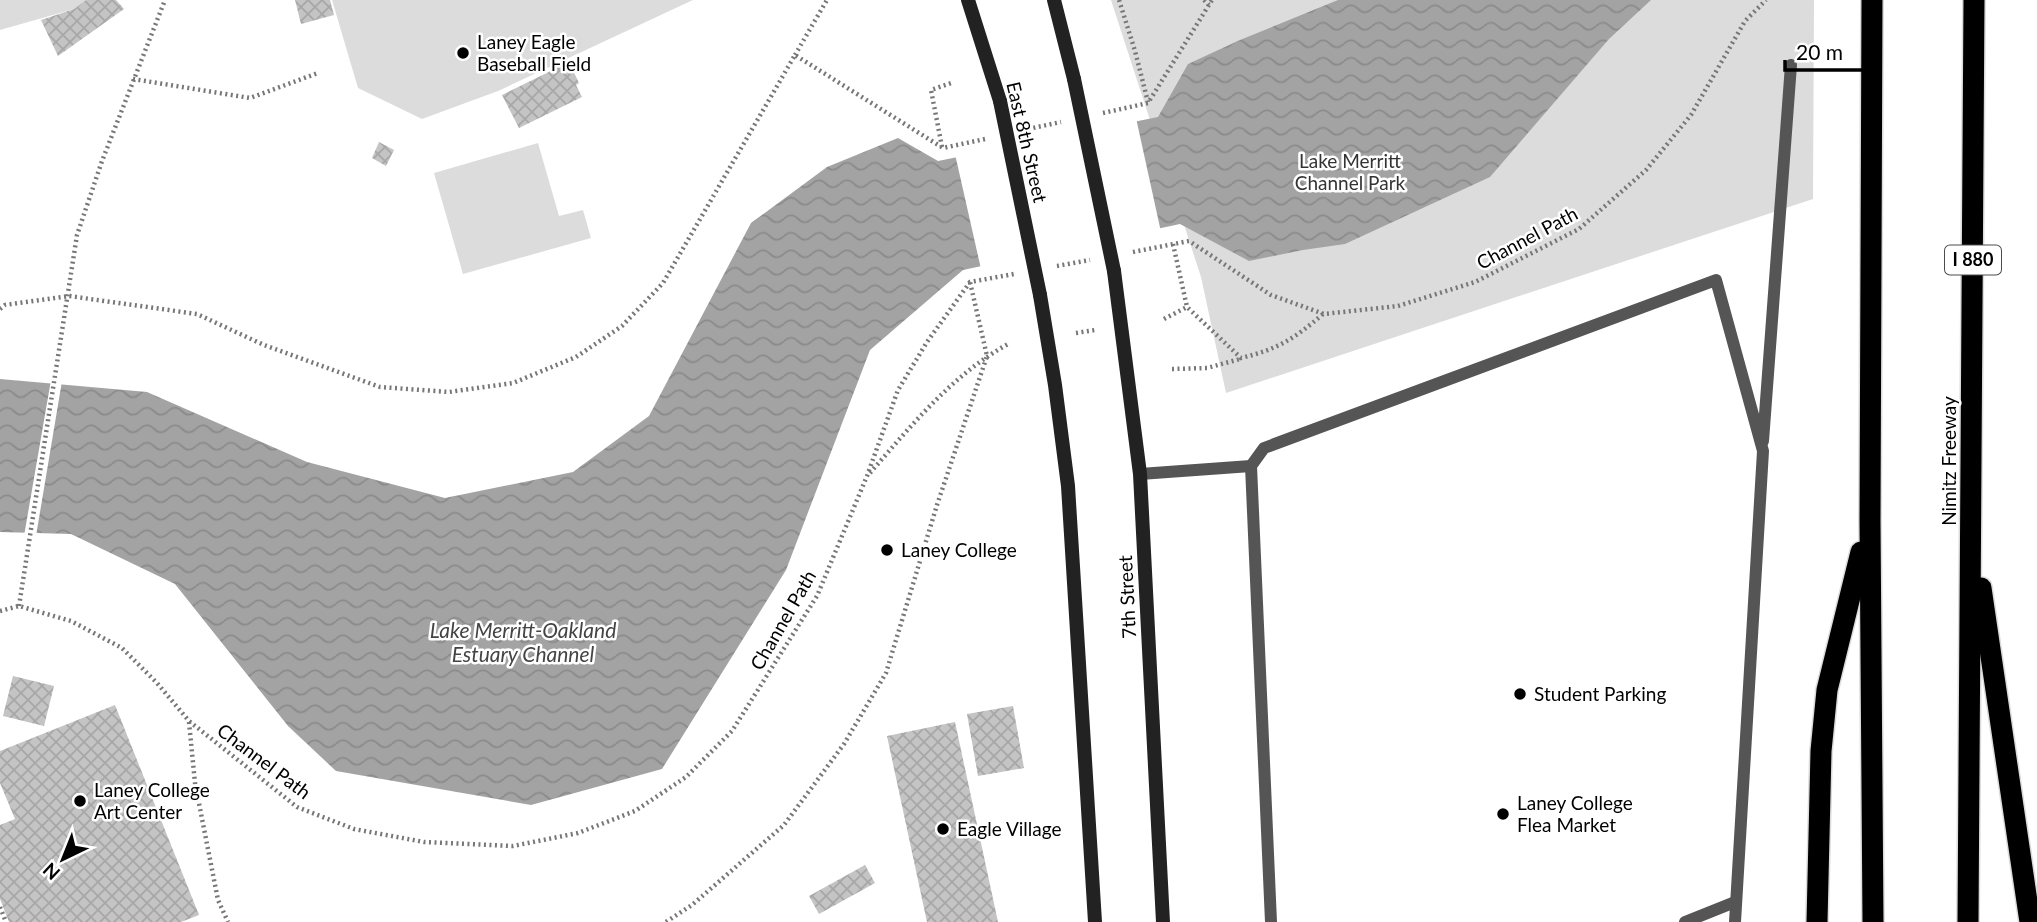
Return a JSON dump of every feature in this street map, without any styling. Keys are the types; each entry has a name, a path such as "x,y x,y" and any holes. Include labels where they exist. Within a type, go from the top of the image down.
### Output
{"highway":[{"path":"1872,0 1870,520 1873,922"},
{"name":"Nimitz Freeway","path":"1968,922 1974,0"},
{"path":"1817,922 1821,751 1827,690 1870,520"},
{"path":"1972,520 2030,922"}],"main road":[{"name":"East 8th Street","path":"968,0 1000,101 1040,295 1055,386 1068,486 1095,922"},
{"name":"7th Street","path":"1054,0 1074,79 1114,271 1140,474 1163,922"}],"lane":[{"path":"1735,922 1762,451 1791,65"},
{"path":"1271,922 1251,466 1264,448 1716,280 1762,451"},
{"path":"1140,474 1251,466"},
{"path":"1685,922 1735,902"}],"path":[{"path":"0,611 19,606 77,235 102,160 165,0"},
{"path":"2,306 69,296 197,314 264,345 380,387 449,392 513,383 576,357 622,326 663,284 827,0"},
{"path":"1119,0 1148,103"},
{"path":"1097,114 1148,103 1210,3 1204,0"},
{"name":"Channel Path","path":"1128,253 1189,240 1271,295 1324,314 1398,306 1475,282 1579,229 1646,170 1691,115 1745,21 1766,0"},
{"path":"795,55 943,148 994,137"},
{"path":"133,79 250,99 318,73"},
{"path":"943,148 931,90 954,82"},
{"path":"1020,131 1071,120"},
{"path":"1173,244 1186,307 1241,358"},
{"path":"1049,267 1101,258"},
{"path":"666,922 692,905 784,825 844,744 886,673 937,505 987,356 970,282 1023,272"},
{"name":"Channel Path","path":"19,606 71,621 122,649 157,682 188,721 297,807 354,828 424,842 513,846 578,833 635,811 685,777 732,731 817,596 867,476 898,390 927,342 970,282"},
{"path":"1164,319 1186,307"},
{"path":"1172,369 1207,368 1268,351 1297,336 1324,314"},
{"path":"1076,333 1095,330"},
{"name":"Channel Path","path":"867,476 926,408 987,356 1008,344"},
{"path":"188,721 195,783 218,900 228,922"},
{"path":"0,907 6,922"}],"green space":[{"path":"0,0 86,0 74,9 0,30"},
{"name":"Laney Eagle Baseball Field","path":"332,0 693,0 498,91 422,119 358,88"},
{"name":"Lake Merritt Channel Park","path":"1111,0 1814,0 1813,199 1226,393 1201,277"},
{"path":"538,143 559,216 583,210 591,238 463,274 434,173"}],"water":[{"name":"Lake Merritt-Oakland Estuary Channel","path":"1338,0 1651,0 1609,39 1490,177 1345,244 1249,261 1180,224 963,270 870,350 786,570 662,769 531,805 336,771 288,726 175,584 71,534 0,532 0,379 147,392 307,462 445,498 573,472 649,416 751,223 827,167 898,138 938,161 1158,117 1188,64"}],"pier":[{"path":"1136,118 1161,232 981,269 955,154"},
{"path":"51,380 62,381 36,536 24,536"}],"building":[{"path":"86,0 116,0 124,9 58,56 41,20 74,9"},
{"path":"295,0 330,0 334,15 301,24"},
{"path":"569,62 582,97 519,128 502,95"},
{"path":"379,142 394,150 386,166 372,158"},
{"path":"13,676 54,686 44,726 3,716"},
{"name":"Laney College Art Center","path":"115,705 199,915 181,922 9,922 0,899 0,825 15,819 0,783 0,751"},
{"path":"1013,706 1024,768 978,776 967,714"},
{"name":"Eagle Village","path":"955,722 998,922 927,922 887,736"},
{"path":"865,865 875,883 819,914 809,896"}],"place":[{"name":"Laney Eagle Baseball Field","path":"463,53"},
{"name":"Laney College","path":"887,550"},
{"name":"Student Parking","path":"1520,694"},
{"name":"Laney College Art Center","path":"80,801"},
{"name":"Laney College Flea Market","path":"1503,814"},
{"name":"Eagle Village","path":"943,829"}]}
